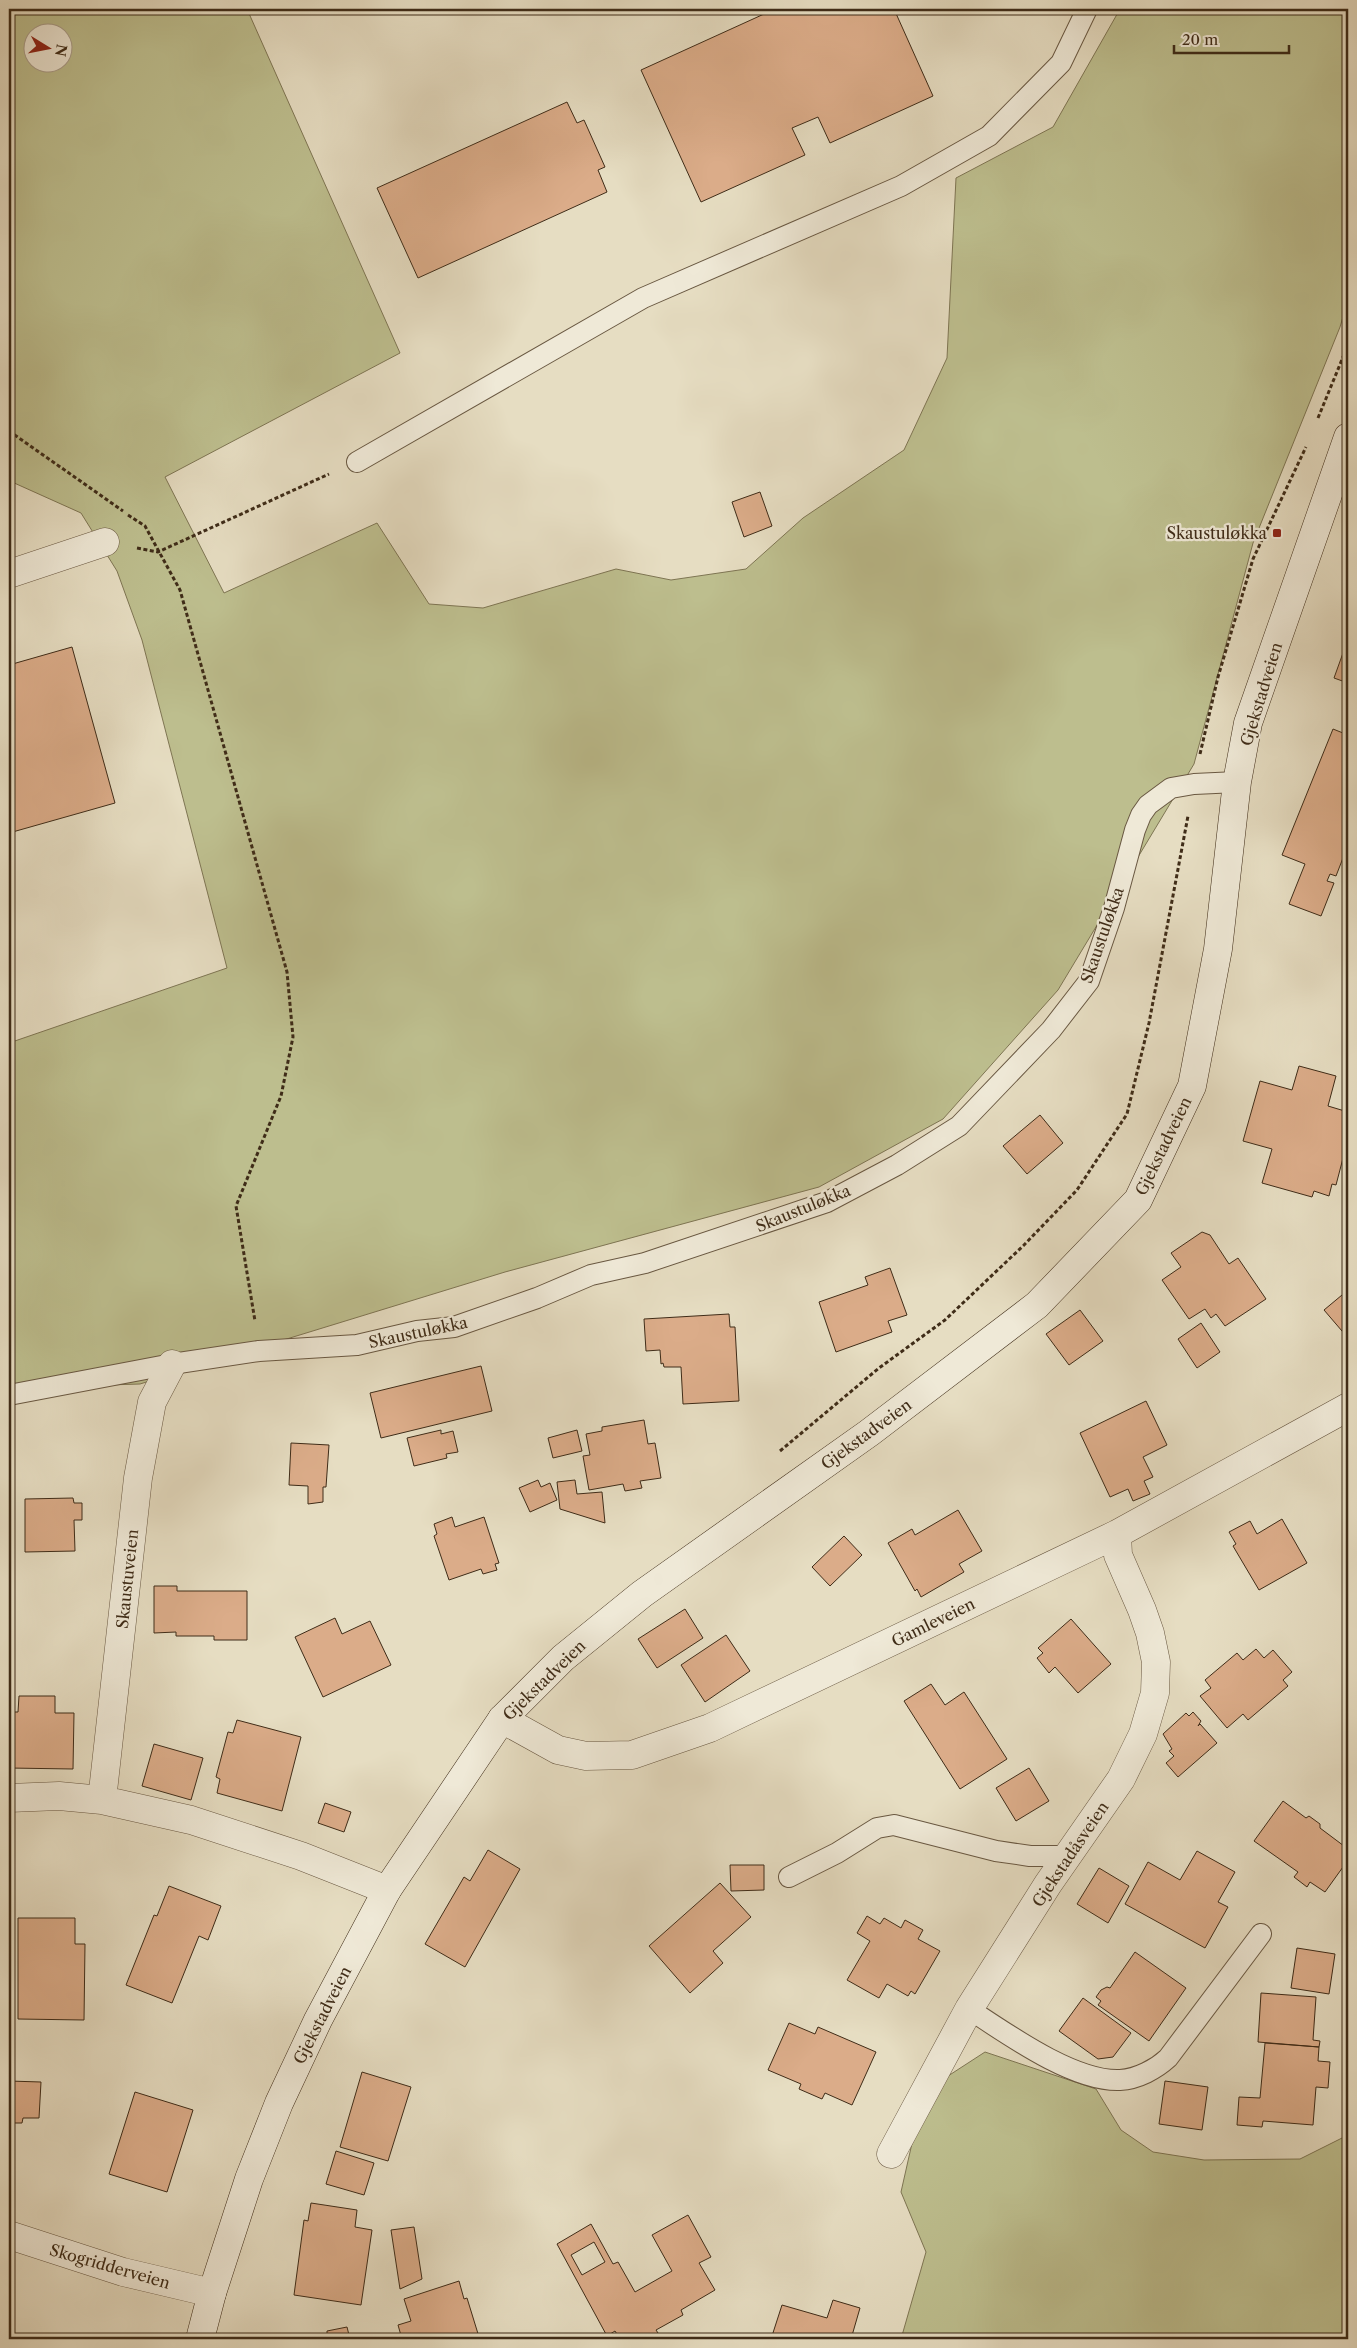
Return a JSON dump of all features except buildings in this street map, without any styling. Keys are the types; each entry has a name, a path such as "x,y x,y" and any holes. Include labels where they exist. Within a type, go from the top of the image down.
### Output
{"street":[{"name":"Gjekstadveien","path":"200,2339 212,2293 249,2179 279,2103 318,2020 387,1890 502,1719 563,1658 642,1594 869,1433 1037,1305 1138,1200 1192,1086 1218,949 1237,782 1248,723 1348,437"},
{"path":"9,574 105,542"},
{"name":"Skaustuveien","path":"102,1800 138,1478 152,1402 172,1364"},
{"name":"Gamleveien","path":"502,1719 558,1750 586,1756 632,1755 710,1728 1117,1534 1348,1407"},
{"name":"Gjekstadåsveien","path":"891,2154 969,2010 1066,1856 1123,1775 1143,1734 1155,1694 1156,1662 1150,1633 1131,1581 1118,1555 1117,1534"},
{"path":"9,1798 59,1796 102,1800 191,1820 301,1856 387,1890"},
{"name":"Skogridderveien","path":"9,2235 123,2272 212,2293"}],"lane":[{"path":"357,462 643,298 901,186 988,136 1061,63 1087,9"},
{"name":"Skaustuløkka","path":"9,1395 172,1364 260,1351 357,1345 417,1331 454,1327 537,1298 592,1274 645,1263 827,1202 897,1165 959,1126 1051,1030 1089,981 1114,908 1135,830 1141,815 1148,805 1171,788 1194,784 1237,782"},
{"path":"789,1877 837,1853 878,1828 894,1825 996,1851 1030,1856 1066,1856"},
{"path":"969,2010 1036,2051 1072,2068 1111,2080 1129,2078 1156,2068 1168,2058 1261,1934"}],"path":[{"path":"1314,427 1348,344"},
{"path":"9,431 145,526 180,590 287,972 293,1037 283,1088 236,1206 253,1304"},
{"path":"1200,756 1218,677 1253,559 1307,445"},
{"path":"105,542 158,552 357,462"},
{"path":"773,1457 879,1368 945,1320 1024,1245 1077,1190 1128,1114 1158,977 1190,808"}],"green space":[{"path":"9,9 247,9 400,353 165,477 224,593 377,523 429,604 483,608 616,569 671,580 746,569 803,518 904,450 947,358 956,178 1053,127 1120,9 1348,9 1348,300 1340,327 1253,543 1194,764 1058,990 943,1119 819,1187 505,1272 140,1384 9,1388 9,1043 227,968 142,640 117,571 81,513 12,482 9,487"},
{"path":"985,2052 1096,2089 1121,2130 1153,2152 1204,2160 1300,2159 1348,2135 1348,2339 901,2339 926,2252 901,2192 915,2130 948,2076"}],"place":[{"name":"Skaustuløkka","path":"1277,533"}]}
